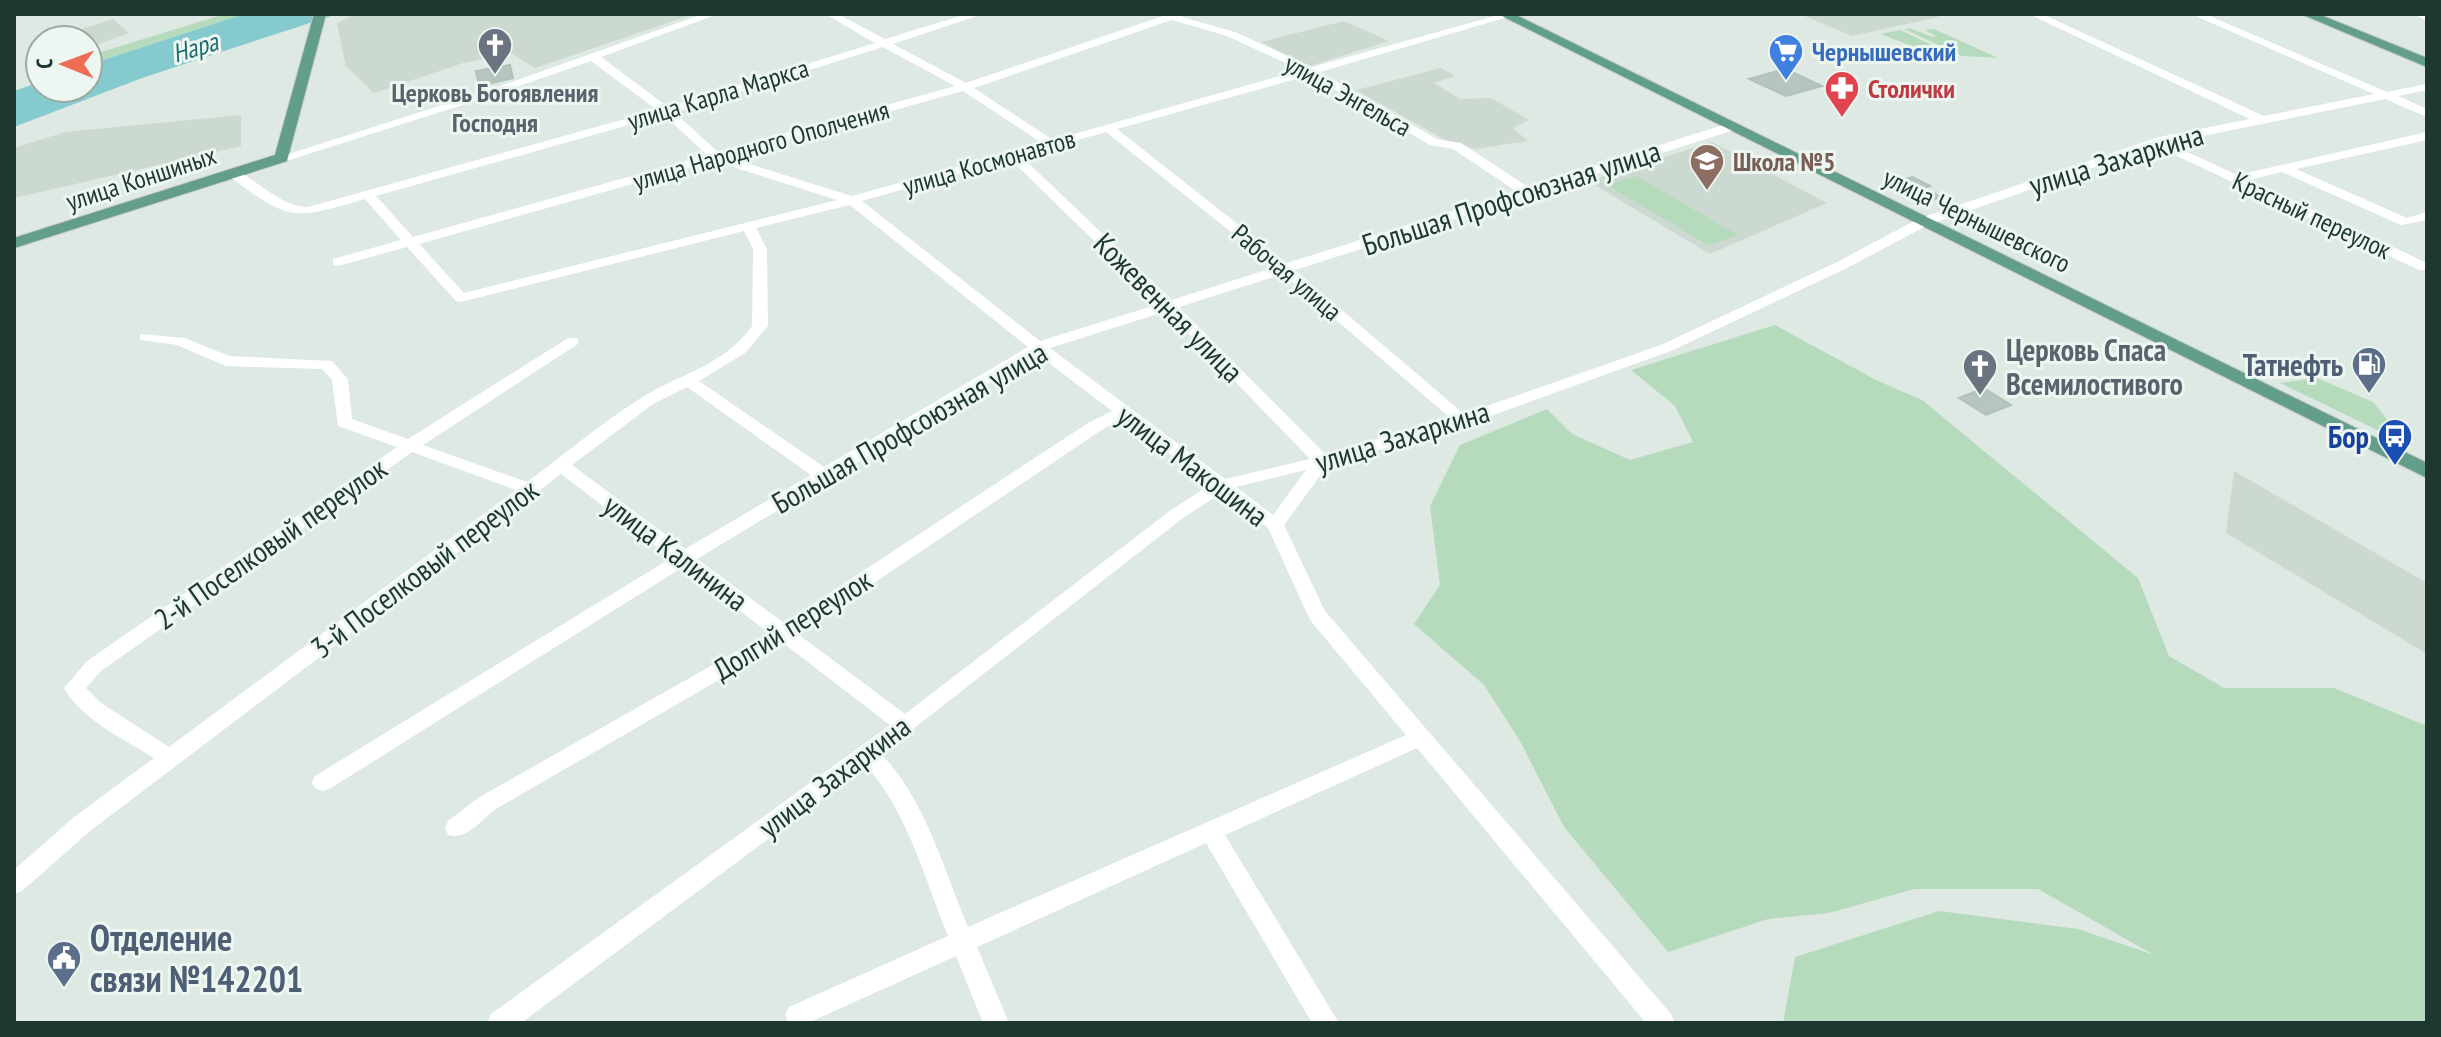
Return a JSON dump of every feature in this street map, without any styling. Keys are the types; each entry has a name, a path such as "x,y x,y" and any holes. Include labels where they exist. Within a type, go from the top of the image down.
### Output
{"main road":[{"path":"282,158 320,14"},
{"path":"2307,14 2427,63"},
{"name":"улица Чернышевского","path":"1508,15 2427,471"},
{"name":"улица Коншиных","path":"14,243 282,158"}],"street":[{"path":"282,158 487,94 713,14"},
{"path":"830,14 965,87 1052,144"},
{"name":"улица Карла Маркса","path":"234,174 292,212 308,211 666,111 978,14"},
{"path":"2034,14 2262,120"},
{"path":"2196,14 2427,113"},
{"path":"2418,14 2427,18"},
{"name":"улица Энгельса","path":"1172,15 1190,25 1230,34 1308,70 1434,142 1457,146 1524,190"},
{"name":"улица Народного Ополчения","path":"338,262 965,87 1172,15"},
{"name":"улица Космонавтов","path":"409,242 461,298 852,200 1508,15"},
{"name":"улица Макошина","path":"592,56 666,111 717,158 852,200 1122,412 1275,525 1317,615 1662,1023"},
{"name":"улица Захаркина","path":"500,1023 905,725 1177,514 1222,485 1322,461 1462,420 1666,348 1842,265 1923,222 2157,142 2427,87"},
{"name":"Большая Профсоюзная улица","path":"323,782 684,558 1038,347 1730,127"},
{"name":"Рабочая улица","path":"1109,129 1287,270 1462,420"},
{"path":"2236,179 2427,136"},
{"name":"Красный переулок","path":"2157,142 2424,267"},
{"name":"Кожевенная улица","path":"1013,155 1170,306 1322,461"},
{"path":"2283,168 2406,222 2427,216"},
{"path":"366,193 409,242"},
{"name":"3-й Поселковый переулок","path":"14,884 82,824 647,401 725,359 754,337 760,326 760,249 748,226"},
{"path":"145,337 180,341 226,361 326,364 340,379 344,422 529,489"},
{"name":"2-й Поселковый переулок","path":"170,758 94,709 74,688 94,666 408,447 573,341"},
{"path":"686,379 823,475"},
{"name":"Долгий переулок","path":"456,828 486,804 784,633 1094,427 1122,412"},
{"path":"1275,525 1322,461"},
{"name":"улица Калинина","path":"562,466 905,725"},
{"path":"798,1015 1212,833 1419,738"},
{"path":"867,753 890,777 908,811 996,1023"},
{"path":"1212,833 1326,1023"}],"shaded area":[{"path":"355,14 694,14 535,68 513,54 463,63 374,93 346,66 337,23"},
{"path":"1800,14 1934,14 1939,17 1852,36"},
{"path":"113,19 129,33 104,42 104,24 97,24"},
{"path":"1344,21 1389,41 1310,66 1261,42"},
{"path":"1441,68 1455,76 1434,83 1460,99 1491,98 1529,120 1513,128 1528,141 1475,149 1447,141 1356,90"},
{"path":"241,115 241,146 14,198 14,148 65,132"},
{"name":"Школа №5","path":"1712,142 1827,203 1710,254 1588,181"},
{"path":"2234,471 2427,583 2427,654 2226,533"}],"green space":[{"path":"225,14 244,14 104,60 104,51"},
{"path":"1910,28 1932,37 1936,36 1925,30 1934,29 1998,58 1962,56 1904,29"},
{"path":"1900,30 1958,57 1955,62 1962,66 1881,34"},
{"path":"1636,176 1738,235 1708,245 1607,185"},
{"path":"1775,325 1876,380 1922,400 2138,578 2169,656 2224,688 2334,688 2427,726 2427,1023 1783,1023 1795,957 1939,911 2078,929 2154,955 2038,889 1914,889 1829,913 1768,919 1668,952 1564,827 1520,741 1484,685 1414,624 1440,585 1430,506 1460,445 1547,409 1572,434 1630,460 1693,442 1675,406 1631,370"},
{"path":"2317,378 2373,402 2393,427 2392,437 2280,383"}],"water":[{"name":"Нара","path":"244,14 337,14 104,93 104,60"},
{"path":"24,88 24,104 74,104 14,127 14,91"}],"building":[{"name":"Церковь Богоявления Господня","path":"510,65 513,78 479,86 476,71"},
{"name":"Чернышевский","path":"1785,69 1822,86 1786,96 1749,79"},
{"path":"1912,177 1930,186 1923,188 1941,197 1924,203 1888,184"},
{"name":"Церковь Спаса Всемилостивого","path":"1984,388 2011,405 1986,415 1959,398"}],"place":[{"name":"Церковь Богоявления Господня","path":"495,76"},
{"name":"Чернышевский","path":"1786,82"},
{"name":"Столички","path":"1842,119"},
{"name":"Школа №5","path":"1707,192"},
{"name":"Татнефть","path":"2369,395"},
{"name":"Церковь Спаса Всемилостивого","path":"1980,397"},
{"name":"Бор","path":"2395,467"},
{"name":"Отделение связи №142201","path":"64,989"}]}
